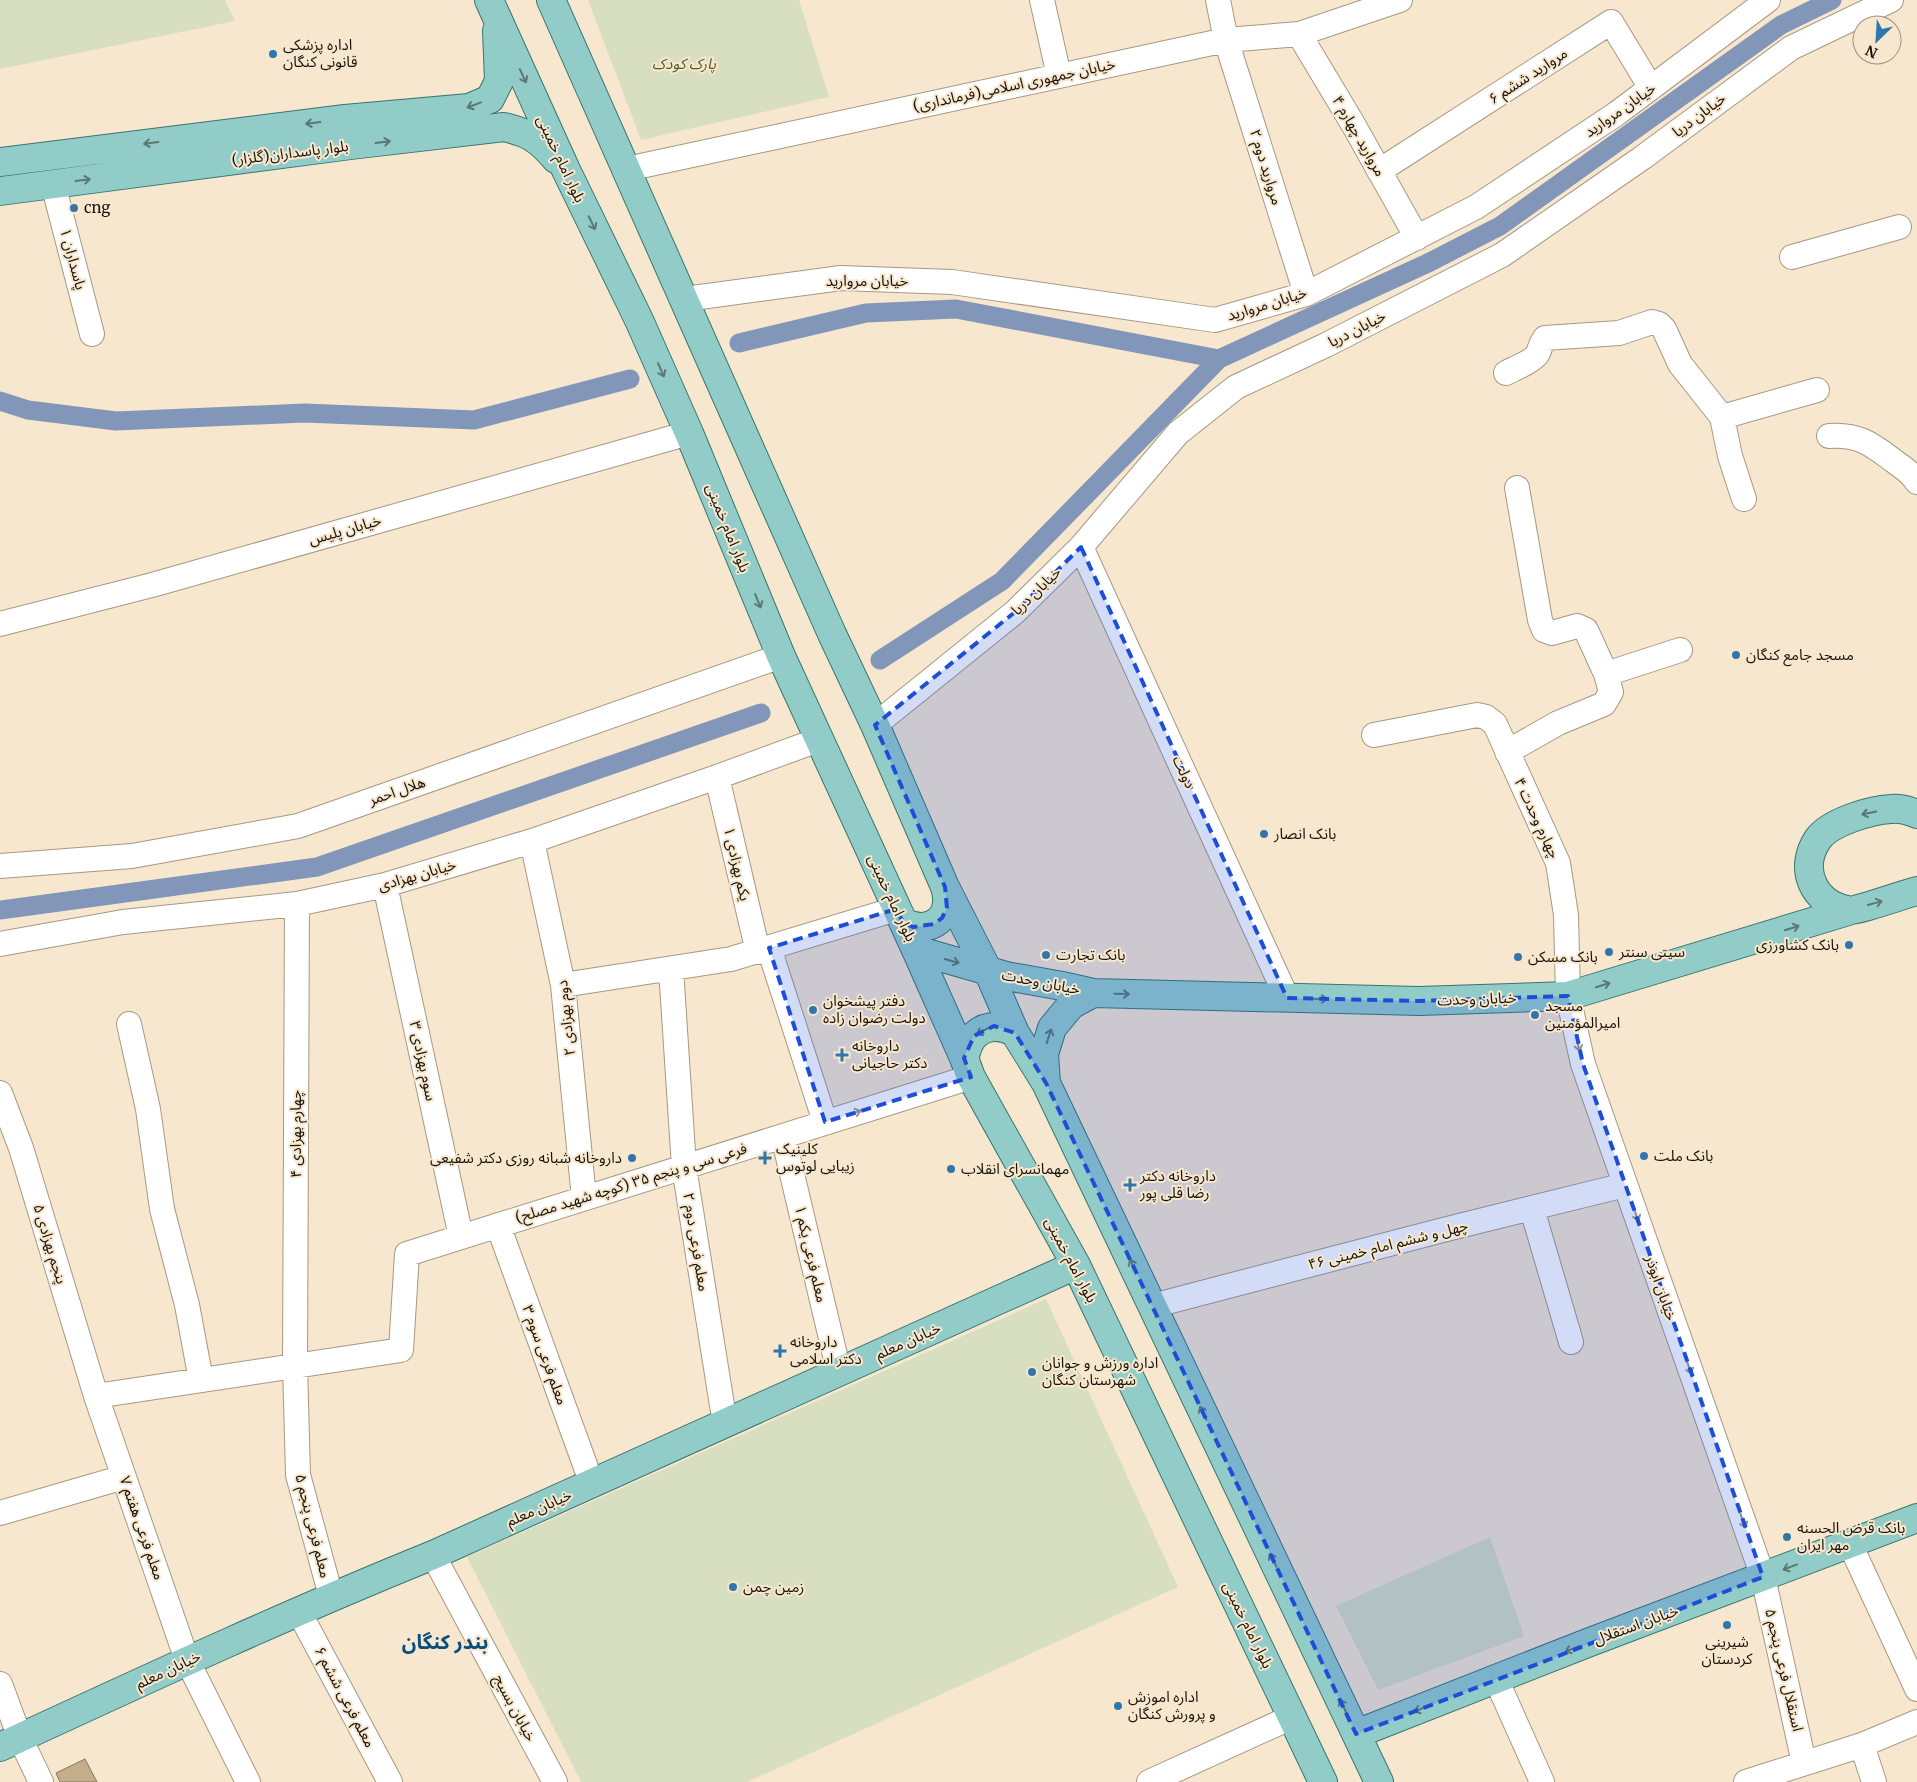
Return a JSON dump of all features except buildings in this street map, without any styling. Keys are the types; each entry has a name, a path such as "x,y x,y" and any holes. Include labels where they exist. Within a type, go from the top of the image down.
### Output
{"main road":[{"path":"551,0 832,634 875,725 945,887 988,971 1015,1032 1046,1084 1379,1782"},
{"name":"بلوار پاسداران(گلزار)","path":"0,162 345,119 469,108 490,98 499,81 492,8"},
{"name":"بلوار امام خمینی","path":"492,8 566,170 639,320 689,433 781,656 916,950 967,1067 1076,1265 1323,1782"},
{"path":"345,119 351,145"},
{"name":"بلوار پاسداران(گلزار)","path":"0,191 504,127 524,132 544,145 566,170"},
{"path":"1848,911 1826,901 1811,885 1808,862 1818,839 1837,824 1865,813 1892,808 1917,814"},
{"path":"900,916 913,927 923,928 938,921 947,908 948,898 945,887"},
{"name":"خیابان وحدت","path":"916,950 988,971 1094,993 1419,1000 1568,996 1917,891"},
{"name":"خیابان وحدت","path":"1046,1084 1044,1054 1052,1028 1071,1005 1094,993"},
{"path":"967,1067 970,1042 980,1031 994,1026 1001,1026 1015,1032"},
{"name":"خیابان معلم","path":"10,1743 187,1660 299,1612 331,1596 433,1555 1076,1265"},
{"name":"خیابان استقلال","path":"1356,1734 1917,1518"}],"street":[{"path":"1042,0 1059,76"},
{"name":"مروارید دوم ۲","path":"1218,0 1226,40 1306,294"},
{"name":"خیابان جمهوری اسلامی(فرمانداری)","path":"627,170 1226,40 1300,34 1400,0"},
{"name":"خیابان مروارید","path":"685,300 841,278 952,282 1214,320 1306,294 1476,207 1616,114 1768,0"},
{"name":"خیابان دریا","path":"875,725 1015,612 1081,547 1178,434 1236,387 1326,345 1502,255 1642,158 1791,48 1891,0"},
{"name":"مروارید ششم ۶","path":"1379,171 1612,22 1651,88"},
{"name":"مروارید چهارم ۴","path":"1300,34 1417,238"},
{"name":"پاسداران ۱","path":"53,184 92,334"},
{"path":"1792,257 1899,227"},
{"path":"1506,373 1534,358 1538,353 1540,345 1546,338 1619,333 1652,322 1659,324 1664,329 1680,364 1722,416 1730,456 1744,498"},
{"path":"1722,416 1817,390"},
{"name":"خیابان پلیس","path":"0,624 162,582 689,433"},
{"path":"1830,436 1844,435 1864,440 1909,471 1917,482"},
{"path":"1507,752 1558,723 1604,704 1611,692 1606,674 1586,630 1578,626 1552,633 1544,630 1540,620 1517,488"},
{"name":"دولت","path":"1081,547 1287,998"},
{"path":"1606,674 1680,650"},
{"name":"هلال احمر","path":"0,866 132,856 298,826 781,656"},
{"name":"چهارم وحدت ۴","path":"1374,735 1477,715 1486,717 1496,724 1558,863 1566,914 1568,996"},
{"name":"خیابان بهزادی","path":"0,944 123,922 297,904 385,885 532,841 818,740"},
{"name":"یکم بهزادی ۱","path":"717,777 763,950 825,1122"},
{"name":"دوم بهزادی ۲","path":"532,841 563,985 584,1198"},
{"name":"سوم بهزادی ۳","path":"385,885 461,1237"},
{"name":"چهارم بهزادی ۴","path":"295,1365 297,904"},
{"path":"563,985 731,960 763,950 900,916"},
{"name":"معلم فرعی دوم ۲","path":"671,969 684,1167 725,1424"},
{"name":"خیابان ابوذر","path":"1568,996 1583,1064 1763,1578"},
{"path":"129,1024 148,1109 162,1210 186,1305 201,1380"},
{"name":"فرعی سی و پنجم ۳۵ (کوچه شهید مصلح)","path":"295,1365 401,1350 407,1254 825,1122 967,1067"},
{"name":"پنجم بهزادی ۵","path":"0,1093 21,1148 96,1396"},
{"name":"معلم فرعی یکم ۱","path":"783,1136 839,1372"},
{"name":"چهل و ششم امام خمینی ۴۶","path":"1152,1306 1434,1232 1625,1185"},
{"path":"1532,1209 1571,1342"},
{"name":"معلم فرعی سوم ۳","path":"498,1225 592,1484"},
{"path":"96,1396 295,1365"},
{"name":"معلم فرعی پنجم ۵","path":"295,1365 298,1475 331,1596"},
{"name":"معلم فرعی هفتم ۷","path":"96,1396 187,1660 248,1782"},
{"path":"0,1513 124,1477"},
{"path":"1850,1544 1917,1689"},
{"name":"خیابان بسیج","path":"433,1555 552,1781"},
{"name":"استقلال فرعی پنجم ۵","path":"1763,1578 1804,1764"},
{"name":"معلم فرعی ششم ۶","path":"299,1612 390,1782"},
{"path":"1496,1679 1542,1782"},
{"path":"0,1684 10,1743 41,1782"},
{"path":"1149,1782 1292,1717"},
{"path":"1746,1782 1862,1745 1917,1722"},
{"path":"1862,1745 1874,1782"}],"highlighted area":[{"path":"1081,547 1287,998 1419,1001 1568,996 1583,1064 1763,1577 1356,1734 1046,1083 1015,1033 994,1026 974,1036 964,1058 971,1077 825,1122 769,948 896,909 903,922 913,927 934,924 942,918 947,908 945,887 875,725 1015,612"}],"green space":[{"path":"0,0 225,0 235,21 0,69"},
{"name":"پارک کودک","path":"588,0 799,0 829,97 641,140"},
{"path":"1046,1299 1178,1587 747,1782 581,1782 467,1557"},
{"path":"1490,1537 1524,1636 1378,1690 1336,1606"}],"waterway":[{"path":"880,660 1002,581 1219,359 1430,262 1500,226 1781,25 1832,0"},
{"path":"739,343 866,313 956,309 1219,359"},
{"path":"0,401 28,410 116,421 305,413 474,420 630,379"},
{"path":"0,910 317,867 761,713"}],"place":[{"name":"اداره پزشکی قانونی کنگان","path":"273,54"},
{"name":"cng","path":"74,208"},
{"name":"مسجد جامع کنگان","path":"1736,655"},
{"name":"بانک انصار","path":"1264,834"},
{"name":"بانک کشاورزی","path":"1849,945"},
{"name":"سیتی سنتر","path":"1609,952"},
{"name":"بانک تجارت","path":"1046,955"},
{"name":"بانک مسکن","path":"1518,957"},
{"name":"دفتر پیشخوان دولت رضوان زاده","path":"813,1010"},
{"name":"مسجد امیرالمؤمنین","path":"1535,1015"},
{"name":"داروخانه دکتر حاجیانی","path":"842,1055"},
{"name":"بانک ملت","path":"1644,1156"},
{"name":"داروخانه شبانه روزی دکتر شفیعی","path":"632,1158"},
{"name":"کلینیک زیبایی لوتوس","path":"765,1158"},
{"name":"مهمانسرای انقلاب","path":"951,1169"},
{"name":"داروخانه دکتر رضا قلی پور","path":"1130,1185"},
{"name":"داروخانه دکتر اسلامی","path":"780,1351"},
{"name":"اداره ورزش و جوانان شهرستان کنگان","path":"1032,1372"},
{"name":"بانک قرض الحسنه مهر ایران","path":"1787,1537"},
{"name":"زمین چمن","path":"733,1587"},
{"name":"شیرینی کردستان","path":"1727,1625"},
{"name":"اداره اموزش و پرورش کنگان","path":"1118,1706"}],"district":[{"name":"بندر کنگان","path":"445,1642"}]}
